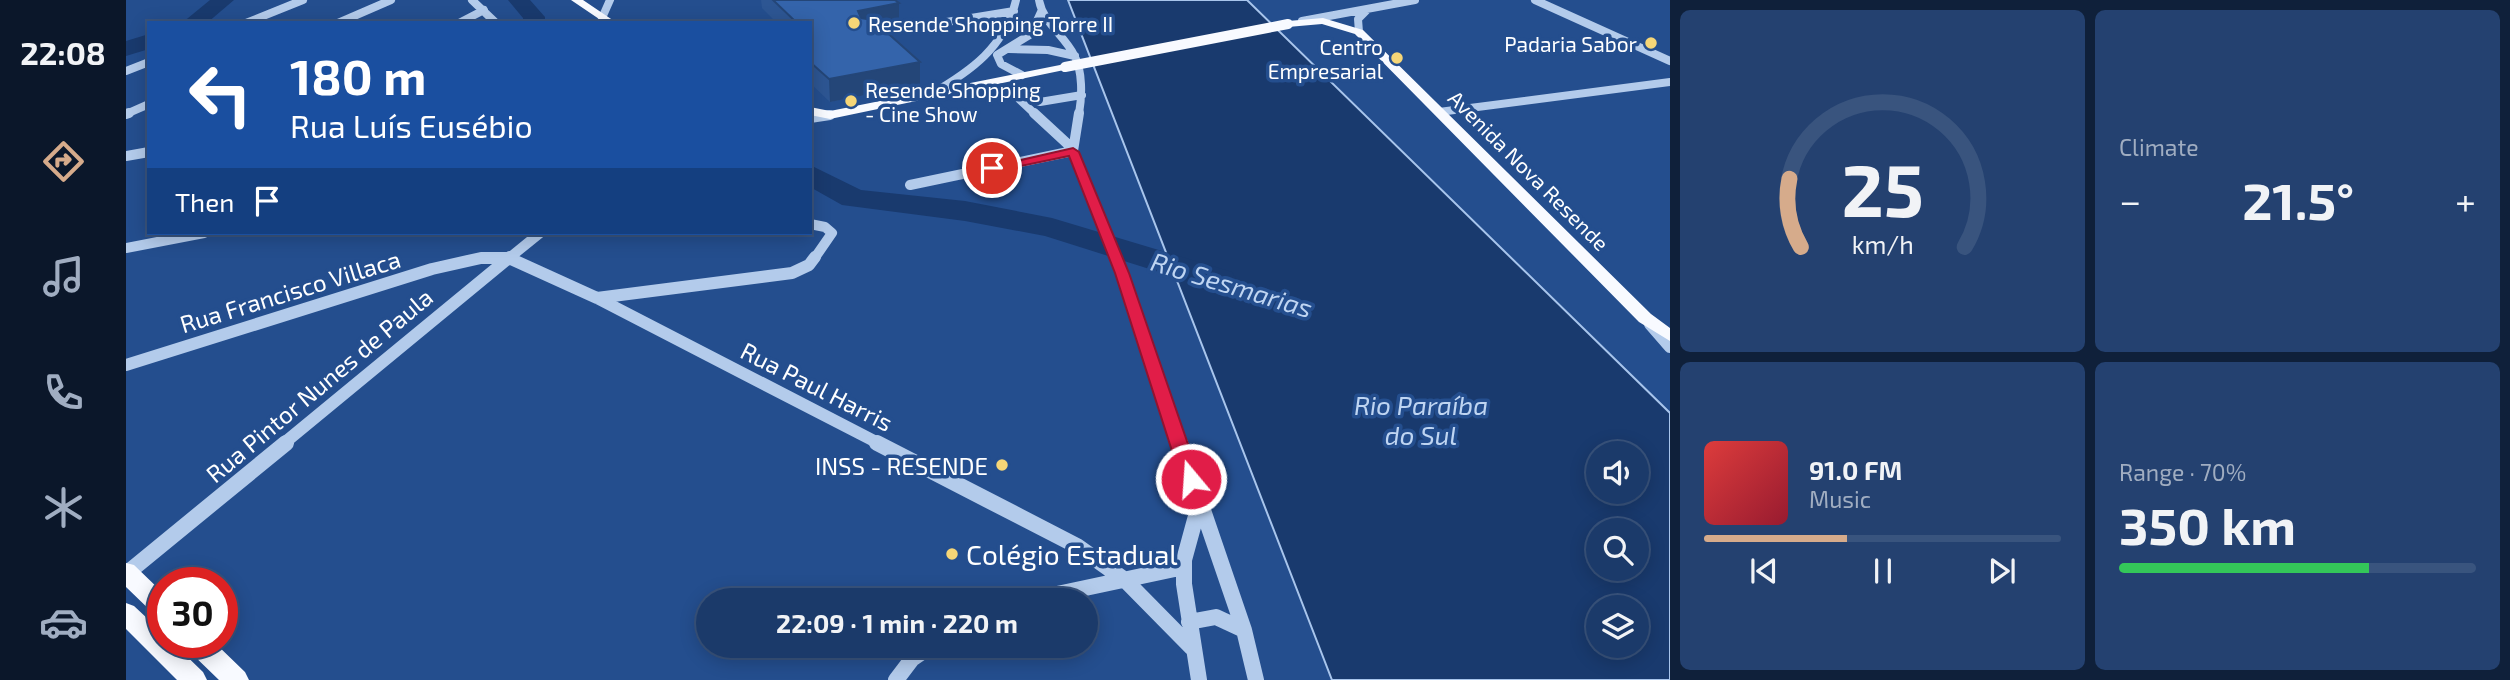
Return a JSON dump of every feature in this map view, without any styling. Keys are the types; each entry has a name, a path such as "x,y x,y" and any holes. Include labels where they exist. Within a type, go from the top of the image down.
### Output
{"main road":[{"path":"576,0 608,21"},
{"path":"812,111 830,114 1302,21 1333,22 1359,32"},
{"name":"Avenida Nova Resende","path":"1359,32 1645,318 1670,336"},
{"path":"126,573 147,593"},
{"path":"126,613 190,679"},
{"path":"213,658 236,680"}],"street":[{"path":"251,21 303,0"},
{"path":"343,21 391,0"},
{"path":"472,0 494,21"},
{"path":"602,18 610,0"},
{"path":"1016,0 1016,28 1026,38 1048,50"},
{"path":"1022,75 997,60 1002,50 1026,38 1037,27 1041,12 1039,0"},
{"path":"1302,21 1415,0"},
{"path":"1535,0 1670,61"},
{"path":"1359,32 1358,19 1369,9"},
{"path":"463,21 484,10"},
{"path":"1041,12 1075,56 1082,94 1073,150"},
{"path":"867,35 1014,15"},
{"path":"931,94 952,82 992,50 1004,37 1014,15"},
{"path":"1002,50 1048,50 1075,56"},
{"path":"126,71 147,63"},
{"path":"1438,112 1670,82"},
{"path":"952,90 993,88 1041,102 1082,94"},
{"path":"1015,94 1073,150 1100,214 1244,630 1256,680"},
{"path":"126,114 147,105"},
{"path":"812,118 830,114"},
{"path":"910,185 1073,150"},
{"path":"126,156 147,152"},
{"path":"597,298 792,273 810,265 831,237 830,230 812,225"},
{"path":"126,248 194,235"},
{"name":"Rua Pintor Nunes de Paula","path":"126,573 538,235"},
{"name":"Rua Francisco Villaca","path":"126,365 432,269 481,258 509,258"},
{"name":"Rua Paul Harris","path":"509,258 597,298 1077,546 1125,580 1192,649"},
{"path":"1645,318 1670,347"},
{"path":"1199,505 1184,567 1192,649 1199,680"},
{"path":"1087,588 1184,567"},
{"path":"1189,622 1216,617 1244,630"},
{"path":"896,680 913,658"}],"water":[{"name":"Rio Paraíba do Sul","path":"1068,0 1247,0 1670,413 1670,680 1332,680"}],"building":[{"path":"773,0 895,0 899,3 858,11 861,18 873,20 920,62 829,79 812,64 812,21 795,21"}],"waterway":[{"name":"Rio Sesmarias","path":"196,21 224,0"},
{"name":"Rio Sesmarias","path":"519,0 534,17 534,21"},
{"name":"Rio Sesmarias","path":"126,49 147,42"},
{"name":"Rio Sesmarias","path":"812,175 853,198 965,211 1052,228 1219,280"}],"place":[{"name":"Resende Shopping Torre II","path":"854,23"},
{"name":"Padaria Sabor","path":"1651,43"},
{"name":"Centro Empresarial","path":"1397,58"},
{"name":"Resende Shopping - Cine Show","path":"851,101"},
{"name":"INSS - RESENDE","path":"1002,465"},
{"name":"Colégio Estadual","path":"952,554"}],"route":[{"path":"992,168 1073,152 1122,273 1191,479"}]}
